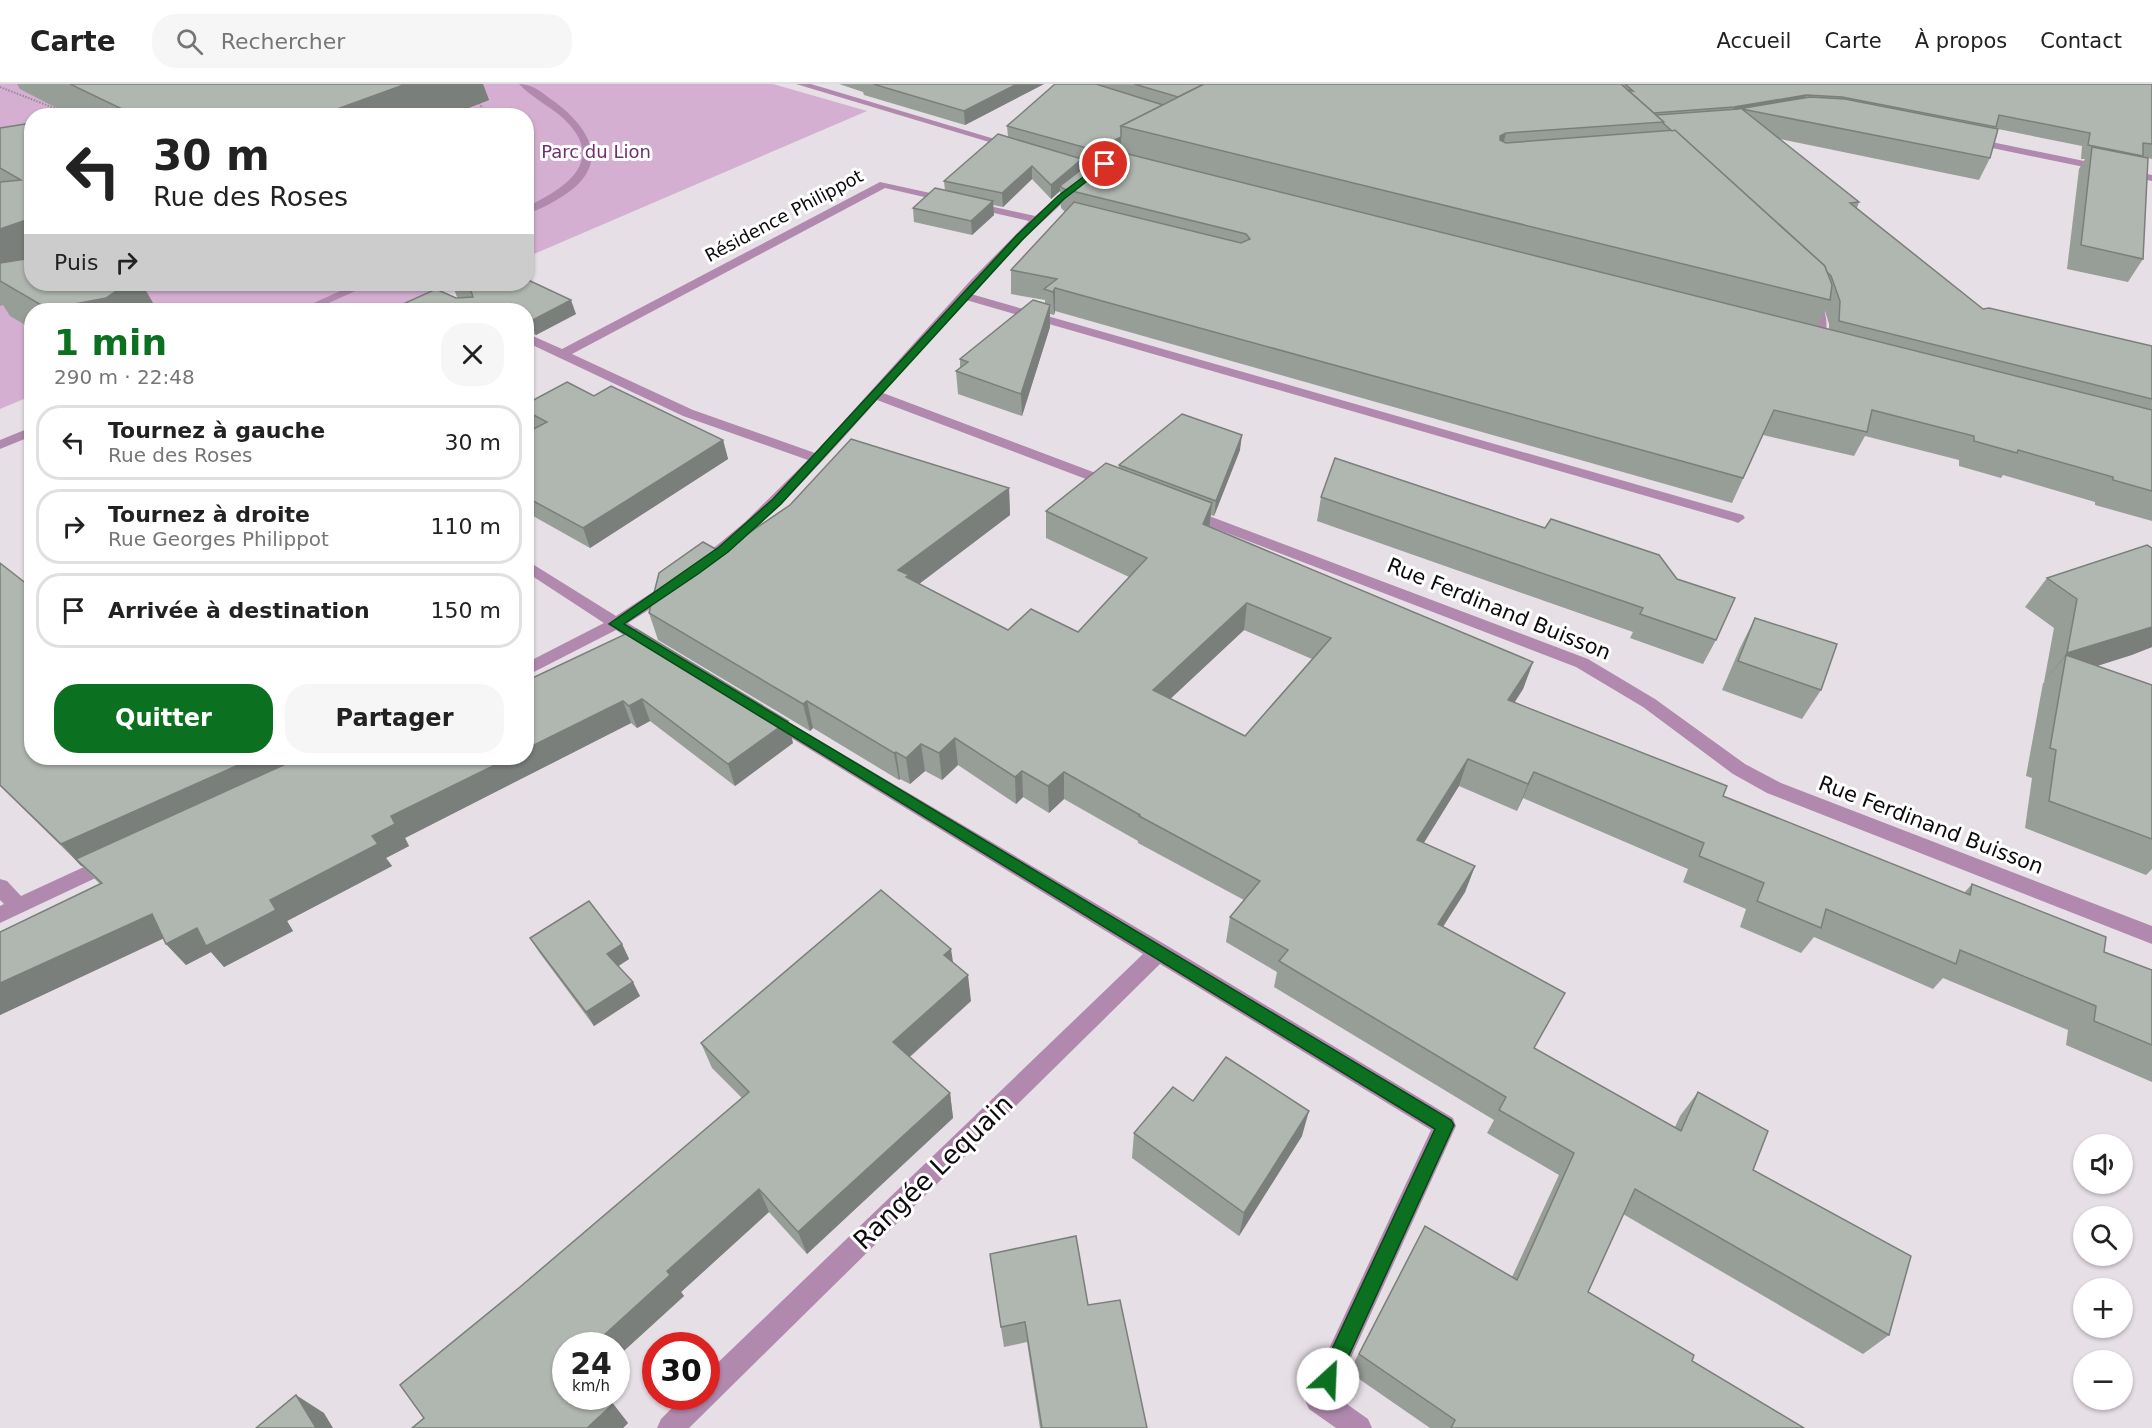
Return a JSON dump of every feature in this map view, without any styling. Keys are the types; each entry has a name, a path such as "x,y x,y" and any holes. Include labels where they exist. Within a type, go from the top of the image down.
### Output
{"street":[{"path":"524,84 577,128 588,153 584,171 578,181 559,195 534,207"},
{"path":"801,84 1028,150"},
{"path":"1961,139 2152,178"},
{"path":"534,666 615,624 690,575 749,527 818,459 964,296 1090,173"},
{"name":"Résidence Philippot","path":"562,354 884,184 1046,215"},
{"path":"320,303 349,291"},
{"path":"1802,291 1815,304 1821,318 1822,332 1818,347"},
{"path":"964,296 1738,518"},
{"path":"534,341 688,413 818,459"},
{"path":"875,395 1128,490"},
{"path":"0,445 24,434"},
{"name":"Rue Ferdinand Buisson","path":"1173,507 1582,663 1649,703 1740,769 1774,788 2152,935"},
{"path":"534,571 666,655"},
{"path":"748,704 1445,1125 1318,1400 1359,1428"},
{"path":"0,915 134,852"},
{"path":"0,887 19,907"},
{"name":"Rangée Lequain","path":"720,1379 1159,951"},
{"path":"670,1428 689,1410"}],"path":[{"path":"0,87 54,108"},
{"path":"476,99 482,108"}],"green space":[{"name":"Parc du Lion","path":"0,84 773,84 867,111 534,254 534,108 24,108 24,291 436,291 406,303 24,303 24,399 0,409"}],"building":[{"path":"70,84 406,84 340,108 120,108"},
{"path":"873,84 1017,84 964,111"},
{"path":"1055,84 1096,84 1163,105 1121,126 1121,137 1094,150 1007,126"},
{"path":"1134,84 1204,84 1178,97"},
{"path":"1204,84 1621,84 1664,122 1506,133 1500,136 1500,140 1506,143 1675,130 1825,266 1832,285 1830,300 1121,126"},
{"path":"1625,84 2152,84 2152,144 2143,143 2143,156 2088,145 2090,133 1999,115 1996,127 1842,97 1806,95 1734,107 1654,113 1628,90 1633,91"},
{"path":"1810,97 1845,99 1998,129 1990,158 1742,109 1859,202 1850,203 1983,309 1989,308 2152,346 2152,399 1839,321 1840,301 1825,266 1656,115 1738,109"},
{"path":"24,124 24,221 0,229 0,182 21,180 0,168 0,128"},
{"path":"998,134 1082,159 1051,185 1032,166 1002,193 944,181"},
{"path":"2092,147 2148,158 2143,259 2081,245"},
{"path":"1108,149 2152,410 2152,491 2113,480 2113,477 2018,450 2017,453 1974,441 1974,436 1872,410 1867,432 1774,410 1743,478 1055,288 1053,292 1044,289 1057,279 1011,270 1074,202 1241,243 1250,239 1246,234 1064,189 1060,186"},
{"path":"935,188 993,201 971,221 913,208"},
{"path":"24,259 24,291 116,291 106,298 80,303 38,303 0,281 0,263"},
{"path":"534,283 571,300 534,319 534,303 405,303 432,291 440,291 456,298 473,297 471,291 534,291"},
{"path":"1033,300 1050,305 1021,394 956,371 968,362 960,359"},
{"path":"567,382 594,396 611,386 723,440 583,528 534,501 534,429 547,422 534,415 534,400"},
{"path":"1182,414 1242,435 1216,501 1119,465"},
{"path":"851,439 1009,488 898,570 909,575 906,577 1008,630 1031,609 1078,632 1147,558 1046,511 1106,463 1212,503 1203,524 1533,662 1508,700 1727,786 1723,796 1970,895 1972,884 2106,937 2104,952 2152,970 2152,1045 2094,1021 2096,1006 1960,950 1956,964 1826,909 1821,928 1757,901 1764,883 1699,856 1704,843 1534,772 1528,784 1468,759 1417,840 1475,866 1438,924 1565,993 1534,1048 1681,1131 1698,1092 1768,1131 1753,1170 1911,1256 1889,1335 1635,1189 1588,1292 1694,1355 1692,1361 1804,1428 1451,1428 1455,1420 1359,1354 1425,1226 1517,1280 1574,1153 1499,1110 1506,1097 1279,961 1288,950 1230,917 1260,881 1139,816 1064,772 1048,786 1022,771 1015,777 955,738 939,753 921,744 906,758 894,753 807,701 803,704 649,613 659,573 703,542 721,552 790,505","holes":["1247,603 1331,638 1245,736 1153,690"]},
{"path":"1335,458 1545,528 1551,519 1659,555 1677,579 1735,598 1716,640 1640,614 1643,608 1321,497"},
{"path":"2147,545 2152,548 2152,627 2067,653 2077,599 2047,578"},
{"path":"0,563 24,582 24,765 238,765 61,844 0,785"},
{"path":"1755,618 1837,644 1821,690 1738,661"},
{"path":"636,629 788,721 728,764 642,699 629,706 623,701 534,745 534,677"},
{"path":"2066,655 2152,685 2152,839 2049,801 2056,750 2050,748"},
{"path":"284,765 495,765 391,816 395,824 372,836 378,844 270,900 276,910 206,946 197,928 166,944 152,914 0,983 0,932 102,883 76,859"},
{"path":"881,890 951,949 944,955 968,975 893,1042 950,1093 798,1232 759,1189 667,1271 670,1275 607,1332 552,1332 552,1410 607,1410 587,1428 412,1428 424,1418 400,1385 520,1287 749,1092 701,1043"},
{"path":"589,901 622,944 607,954 633,982 586,1012 530,938"},
{"path":"1226,1057 1309,1111 1244,1213 1134,1133 1173,1087 1193,1101"},
{"path":"1076,1236 1088,1305 1120,1300 1147,1428 1042,1428 1025,1322 1001,1327 990,1254"},
{"path":"296,1395 316,1428 256,1428"}],"route":[{"path":"1105,164 1085,177 1019,238 777,501 724,549 694,572 615,624 1139,938 1445,1125 1328,1379"}]}
